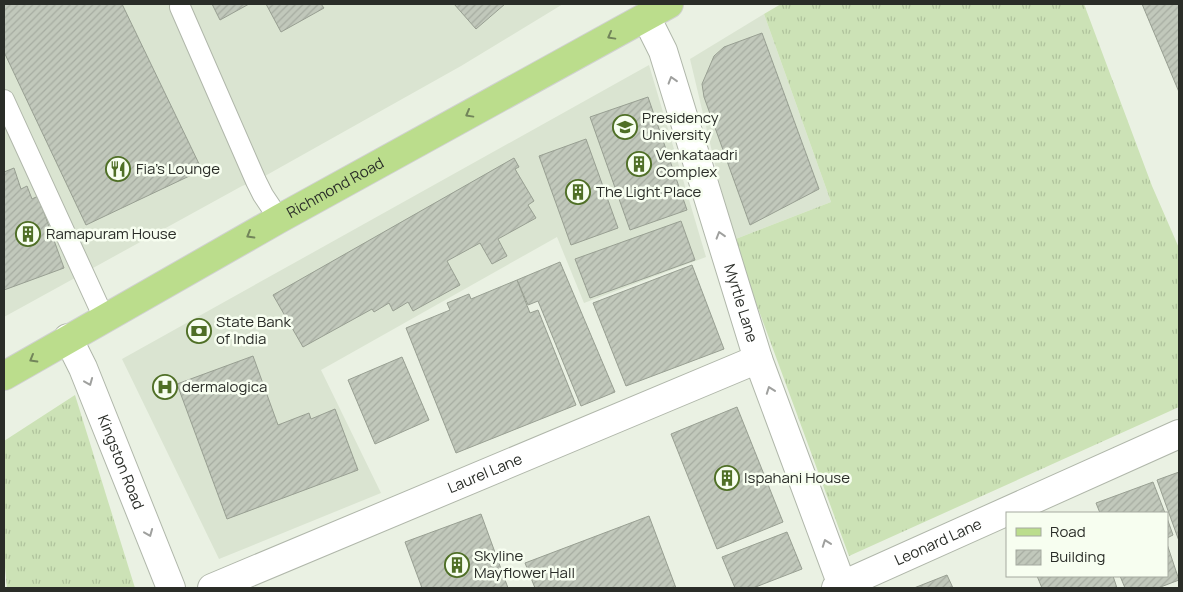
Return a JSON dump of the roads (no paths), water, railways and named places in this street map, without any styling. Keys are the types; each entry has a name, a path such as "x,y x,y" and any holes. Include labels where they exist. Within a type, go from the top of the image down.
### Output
{"main road":[{"name":"Richmond Road","path":"4,376 279,219 658,10"}],"street":[{"name":"Myrtle Lane","path":"658,10 663,51 758,359 840,588"},
{"name":"Kingston Road","path":"68,338 83,368 171,588"},
{"name":"Laurel Lane","path":"212,588 758,359"},
{"name":"Leonard Lane","path":"1007,512 1179,434"},
{"name":"Leonard Lane","path":"840,588 1006,513"}],"lane":[{"path":"180,7 263,195 279,219"},
{"path":"4,100 104,318"}],"place":[{"name":"Presidency University","path":"625,127"},
{"name":"Venkataadri Complex","path":"639,164"},
{"name":"Fia's Lounge","path":"118,169"},
{"name":"The Light Place","path":"578,192"},
{"name":"Ramapuram House","path":"28,234"},
{"name":"State Bank of India","path":"199,331"},
{"name":"dermalogica","path":"165,387"},
{"name":"Ispahani House","path":"727,478"},
{"name":"Skyline Mayflower Hall","path":"457,565"}]}
